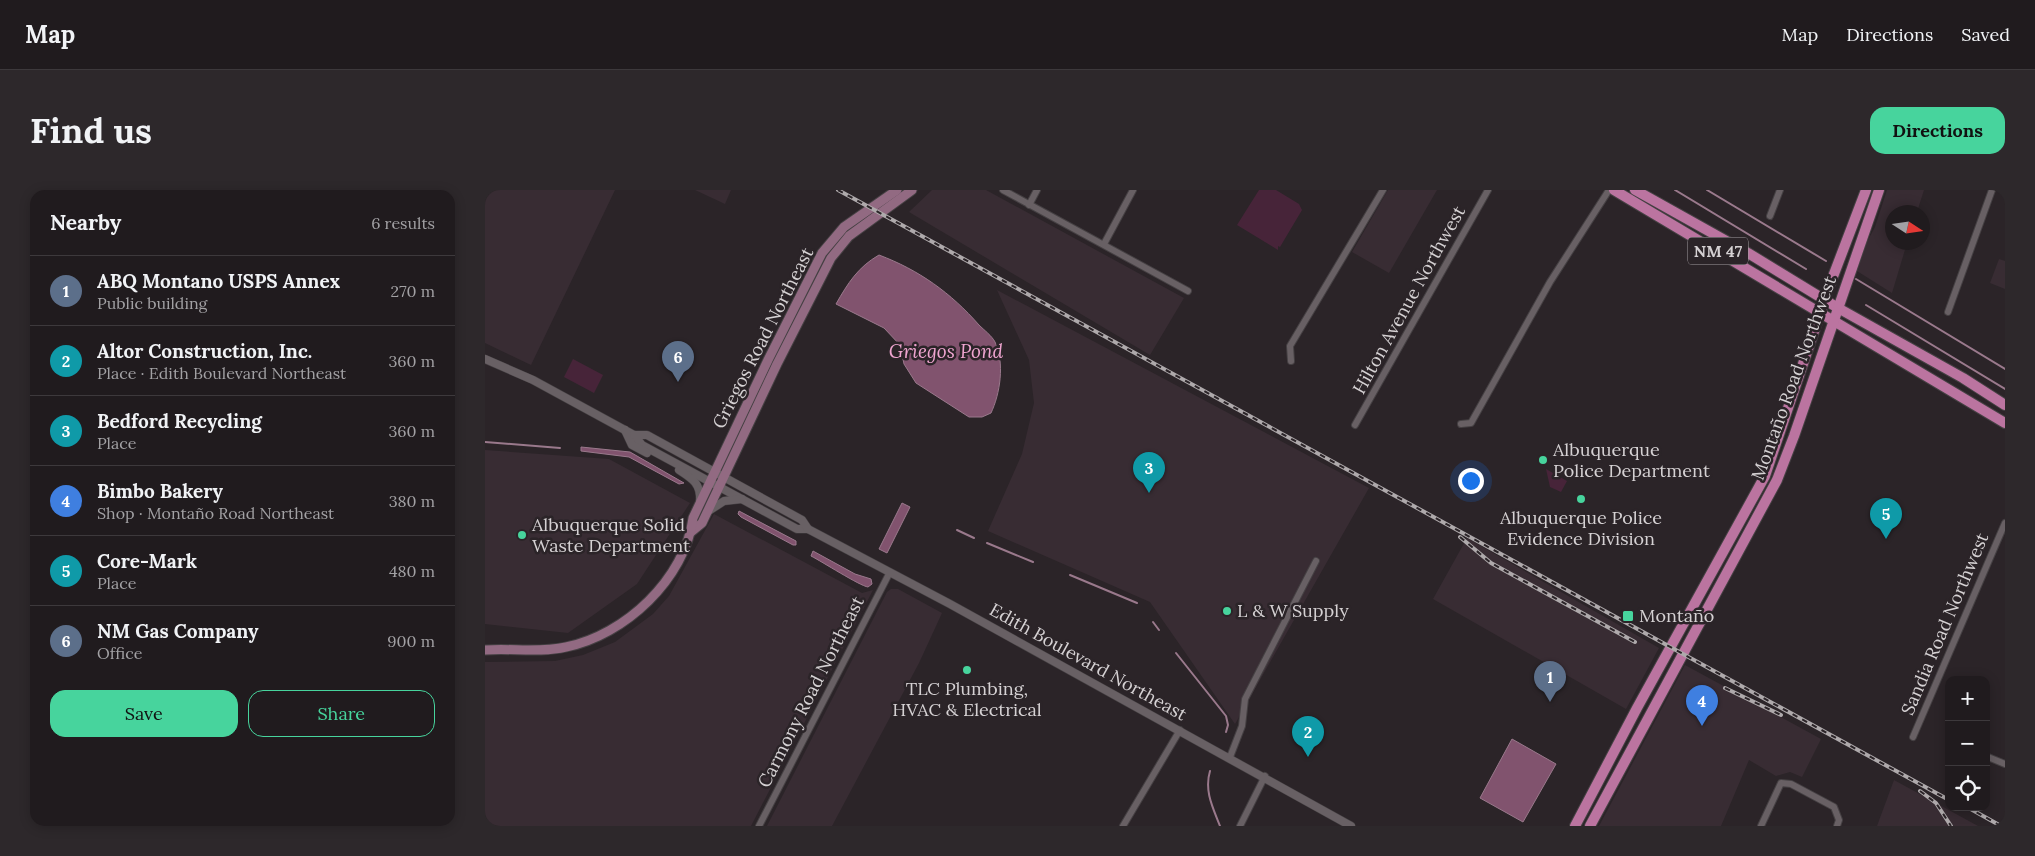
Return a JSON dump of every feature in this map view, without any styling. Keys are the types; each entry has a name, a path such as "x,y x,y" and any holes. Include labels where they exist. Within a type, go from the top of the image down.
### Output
{"main road":[{"name":"Griegos Road Northeast","path":"691,532 693,518 700,502 822,253 844,227 897,190"},
{"name":"Griegos Road Northeast","path":"691,532 702,523 828,263 849,236 912,190"},
{"name":"NM 47","path":"1614,190 2005,423"},
{"name":"NM 47","path":"1635,190 1748,253 1838,308 1963,378 2005,405"},
{"name":"Montaño Road Northwest","path":"1575,826 1671,644 1765,476 1825,300 1866,190"},
{"name":"Montaño Road Northwest","path":"1590,826 1777,480 1879,190"},
{"path":"485,650 564,648 587,642 607,633 629,619 648,602 676,562 691,532"}],"street":[{"path":"1003,190 1188,291"},
{"path":"1029,205 1037,190"},
{"path":"1104,244 1133,190"},
{"path":"1291,361 1290,346 1383,190"},
{"name":"Hilton Avenue Northwest","path":"1355,425 1488,190"},
{"path":"1461,424 1471,423 1550,282 1609,190"},
{"path":"1770,216 1780,190"},
{"path":"1948,312 1991,190"},
{"name":"Edith Boulevard Northeast","path":"485,359 533,380 634,435 642,446 797,528 808,529 890,572 1265,776 1351,826"},
{"path":"625,430 632,446 696,482 701,490 700,502"},
{"name":"Edith Boulevard Northeast","path":"634,435 647,435 725,476 802,520 808,529"},
{"path":"707,512 724,501 742,499"},
{"name":"Sandia Road Northwest","path":"1913,737 2005,522"},
{"path":"1230,757 1242,726 1245,699 1316,561"},
{"name":"Carmony Road Northeast","path":"759,826 890,572"},
{"path":"1123,826 1180,730"},
{"path":"1990,758 2005,764"},
{"path":"1240,826 1265,776"},
{"path":"1761,826 1781,783 1791,784 1833,807 1838,823"}],"shaded area":[{"path":"485,190 615,190 531,365 485,343"},
{"path":"695,190 731,190 725,204"},
{"path":"932,190 986,190 1184,298 1150,355 909,212"},
{"path":"1259,190 1276,190 1299,204 1302,210 1280,247 1278,246 1278,250 1237,225"},
{"path":"1388,190 1437,190 1389,273 1352,252"},
{"path":"1887,190 1924,190 1919,205 1885,205 1885,250 1905,250 1892,293 1857,271 1868,240 1875,227"},
{"path":"1999,259 2005,261 2005,289 1990,283"},
{"path":"997,290 1369,488 1235,724 1150,602 988,531 1022,454 1034,403 1029,360"},
{"path":"573,359 603,375 594,393 564,377"},
{"path":"485,450 609,459 690,503 637,584 568,633 485,624"},
{"path":"1546,469 1567,481 1561,492 1550,487"},
{"path":"714,514 862,593 873,590 751,826 485,826 485,662 555,661 583,655 615,642 653,614 669,596"},
{"path":"1467,538 1659,648 1626,709 1433,599"},
{"path":"891,589 898,589 942,613 919,663 832,826 767,826 887,592"},
{"path":"1685,665 1821,739 1802,777 1790,772 1776,776 1749,760 1721,826 1599,826"},
{"path":"1894,780 1945,808 1945,811 1951,811 1978,826 1877,826"}],"water":[{"name":"Griegos Pond","path":"879,255 921,275 946,293 994,340 998,350 1001,369 997,397 991,413 982,417 969,417 916,383 904,364 900,345 884,328 836,304 854,276"},
{"path":"581,447 630,452 684,483 679,484 629,457 581,451"},
{"path":"902,503 910,507 887,553 879,549"},
{"path":"739,511 796,541 796,545 741,517 738,514"},
{"path":"813,551 855,574 871,579 872,584 868,587 864,586 849,578 811,556"},
{"path":"1512,739 1556,764 1523,822 1480,798"}],"waterway":[{"path":"1675,190 1806,269"},
{"path":"1707,190 1826,261"},
{"path":"1856,279 2005,369"},
{"path":"1866,305 2005,389"},
{"path":"485,442 560,448"},
{"path":"957,530 974,538"},
{"path":"987,543 1033,562"},
{"path":"1070,575 1137,603"},
{"path":"1153,622 1159,630"},
{"path":"1176,653 1226,716 1228,725 1226,732"},
{"path":"1210,771 1208,778 1209,792 1220,826"}],"railway":[{"path":"838,190 1945,798"},
{"path":"1460,537 1491,563 1635,642"},
{"path":"1725,688 1781,715"},
{"path":"1920,791 1936,803 1951,826"},
{"path":"1974,811 2001,826"}],"place":[{"name":"NM Gas Company","path":"678,382"},
{"name":"Albuquerque Police Department","path":"1543,460"},
{"name":"Bedford Recycling","path":"1149,493"},
{"name":"Albuquerque Police Evidence Division","path":"1581,499"},
{"name":"Albuquerque Solid Waste Department","path":"522,535"},
{"name":"Core-Mark","path":"1886,539"},
{"name":"L & W Supply","path":"1227,611"},
{"name":"Montaño","path":"1628,616"},
{"name":"TLC Plumbing, HVAC & Electrical","path":"967,670"},
{"name":"ABQ Montano USPS Annex","path":"1550,702"},
{"name":"Bimbo Bakery","path":"1702,726"},
{"name":"Altor Construction, Inc.","path":"1308,757"}]}
